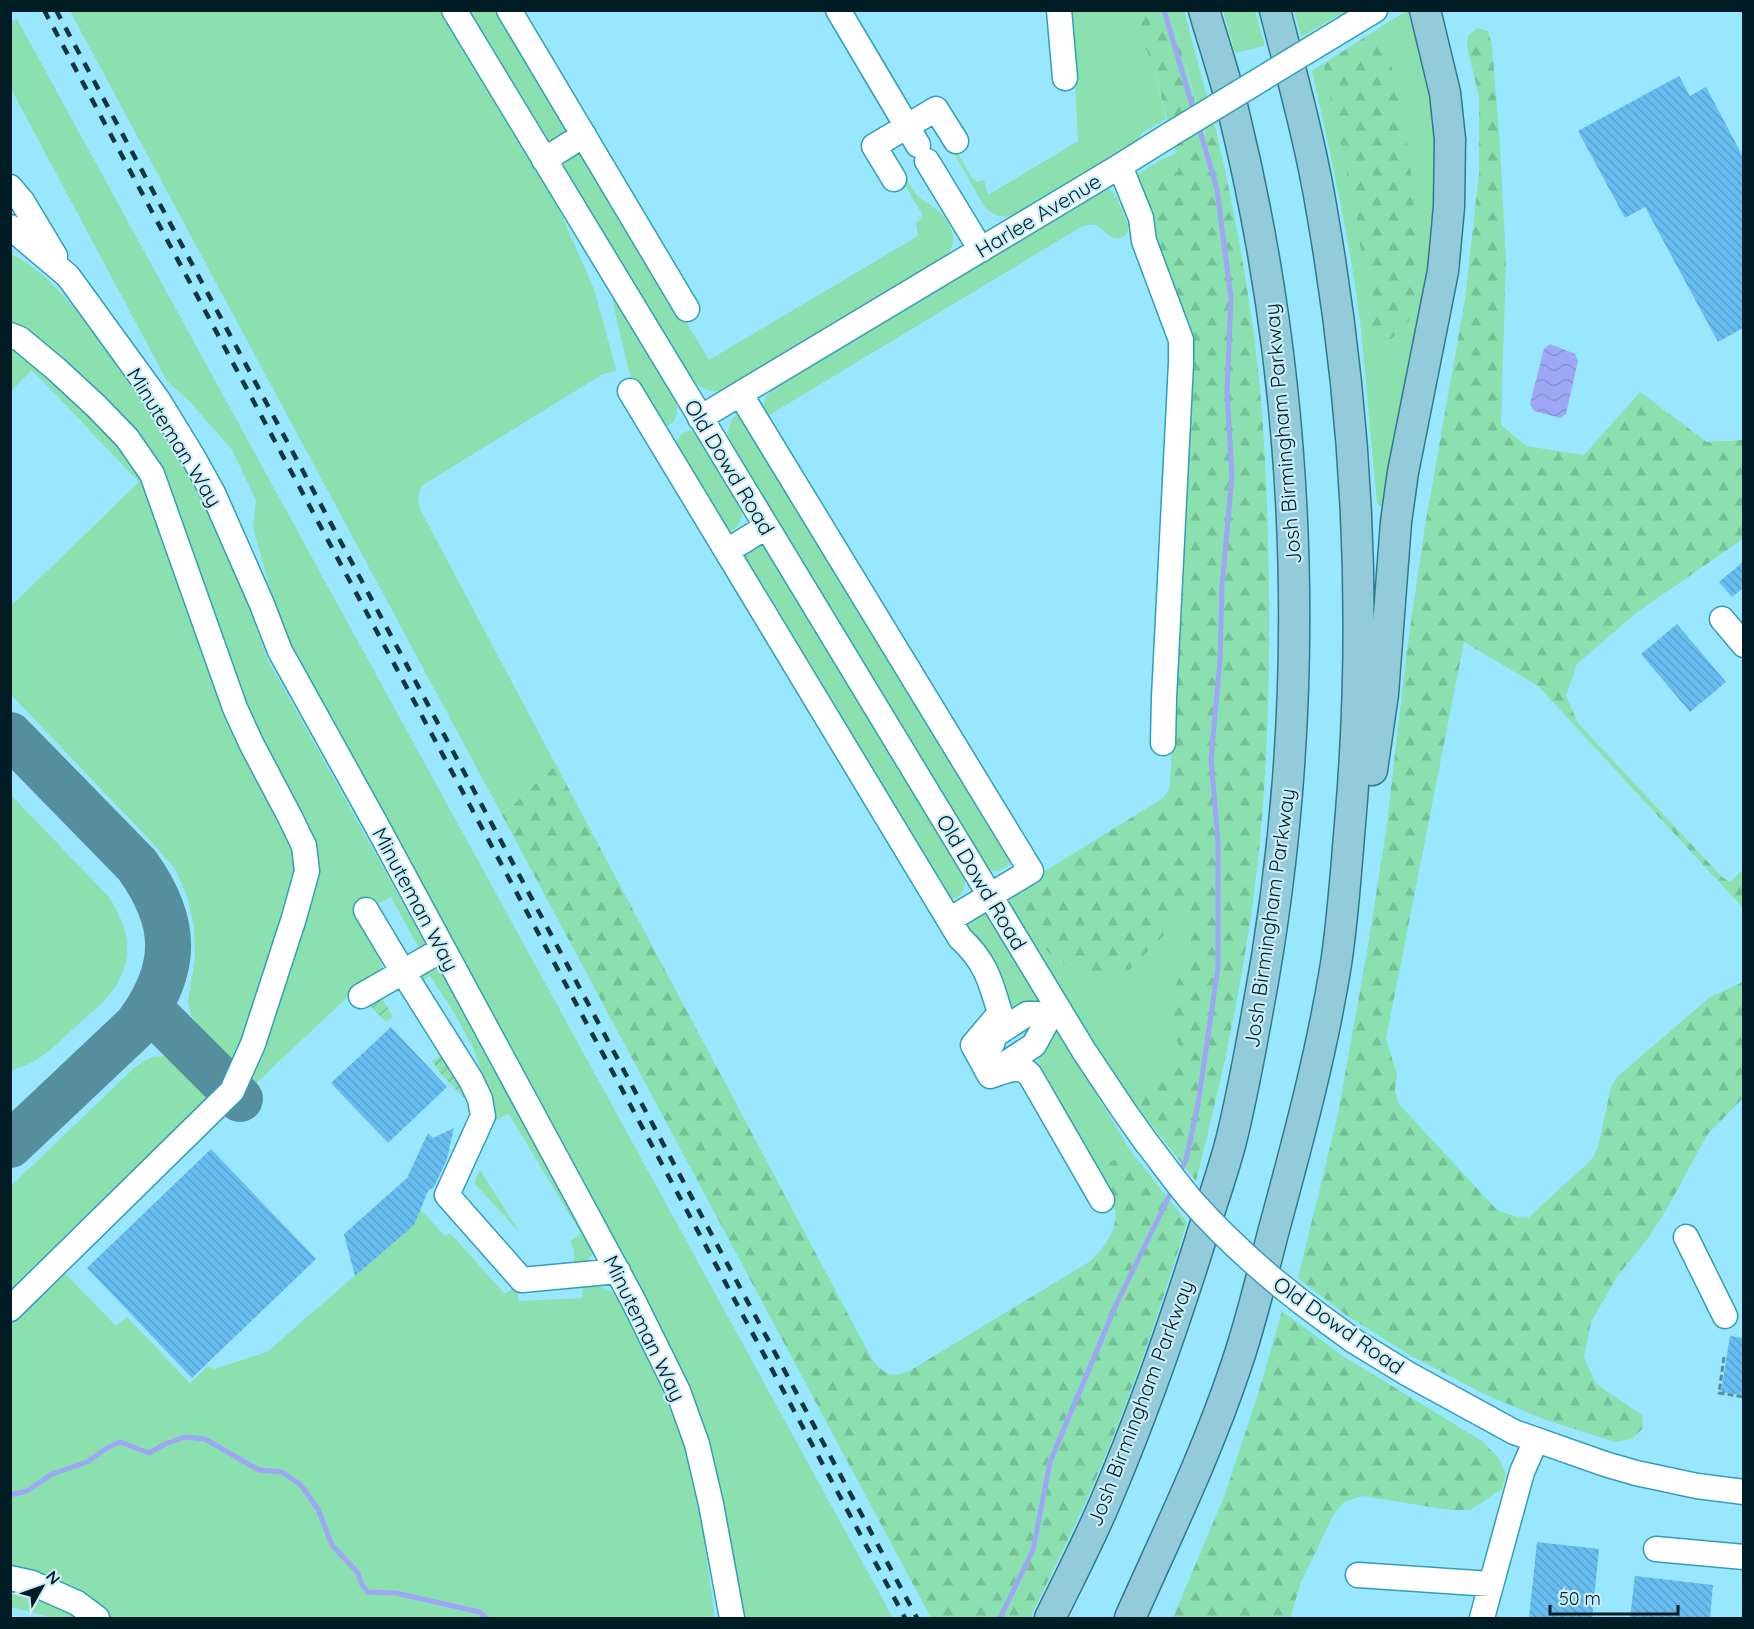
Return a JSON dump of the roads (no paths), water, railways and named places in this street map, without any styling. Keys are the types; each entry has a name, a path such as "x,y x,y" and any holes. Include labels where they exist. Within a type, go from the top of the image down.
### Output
{"main road":[{"name":"Josh Birmingham Parkway","path":"1050,1618 1106,1501 1161,1362 1229,1147 1246,1074 1267,963 1286,814 1294,664 1294,589 1292,514 1283,402 1269,290 1256,216 1234,112 1204,10"},
{"path":"1275,10 1322,208 1340,323 1355,473 1360,610 1357,747 1336,964"},
{"path":"1130,1618 1194,1476 1237,1365 1308,1103 1367,807 1382,705 1396,522 1403,472 1443,271 1449,207 1450,139 1445,93 1425,10"}],"street":[{"name":"Old Dowd Road","path":"454,10 987,891 1046,1019 1124,1111 1191,1199 1237,1247 1288,1294 1354,1341 1408,1374 1514,1432 1635,1473 1697,1486 1743,1492"},
{"path":"509,10 687,309"},
{"path":"838,10 981,250"},
{"path":"1059,10 1065,78"},
{"name":"Harlee Avenue","path":"700,418 1375,10"},
{"path":"917,144 936,109 956,141"},
{"path":"544,160 584,135"},
{"path":"894,180 874,146 917,144"},
{"path":"1115,169 1141,218 1144,241 1181,340 1163,743"},
{"path":"10,188 22,201 68,276"},
{"name":"Minuteman Way","path":"10,227 68,276 158,400 213,493 280,651 618,1271 678,1391 697,1444 711,1504 732,1618"},
{"path":"10,334 20,339 56,369 96,406 127,438 152,474 235,708 304,846 307,871 256,1034 232,1091 10,1309"},
{"path":"630,391 946,916 960,938 974,951 983,965 1000,1013 973,1045 988,1061 1026,1070 1102,1200"},
{"path":"741,395 1028,866 946,916"},
{"path":"724,547 764,523"},
{"path":"1722,619 1743,645"},
{"path":"366,910 471,1080 480,1100 483,1116 447,1195 522,1280 618,1271"},
{"path":"362,996 443,949"},
{"path":"988,1061 1033,1023 1046,1019"},
{"path":"1686,1238 1725,1316"},
{"path":"1482,1618 1522,1473 1536,1440"},
{"path":"1656,1549 1743,1557"},
{"path":"1358,1575 1491,1584"},
{"path":"10,1578 32,1583 77,1603 97,1618"}],"water":[{"path":"1550,344 1575,354 1578,361 1566,414 1560,418 1534,411 1530,404 1544,349"}],"waterway":[{"path":"1164,10 1194,112"},
{"path":"1179,1174 1186,1160 1198,1104 1218,967 1218,841 1211,759 1220,660 1222,586 1232,476 1227,392 1231,299 1217,189 1198,124"},
{"path":"1000,1618 1033,1550 1050,1462 1116,1305 1173,1188"},
{"path":"10,1495 27,1491 52,1474 87,1462 120,1442 149,1453 185,1437 205,1439 259,1470 282,1472 301,1485 318,1509 332,1545 358,1573 362,1585 368,1592 396,1593 480,1612 486,1618"}],"railway":[{"path":"44,10 905,1618"},
{"path":"56,10 917,1618"}]}
